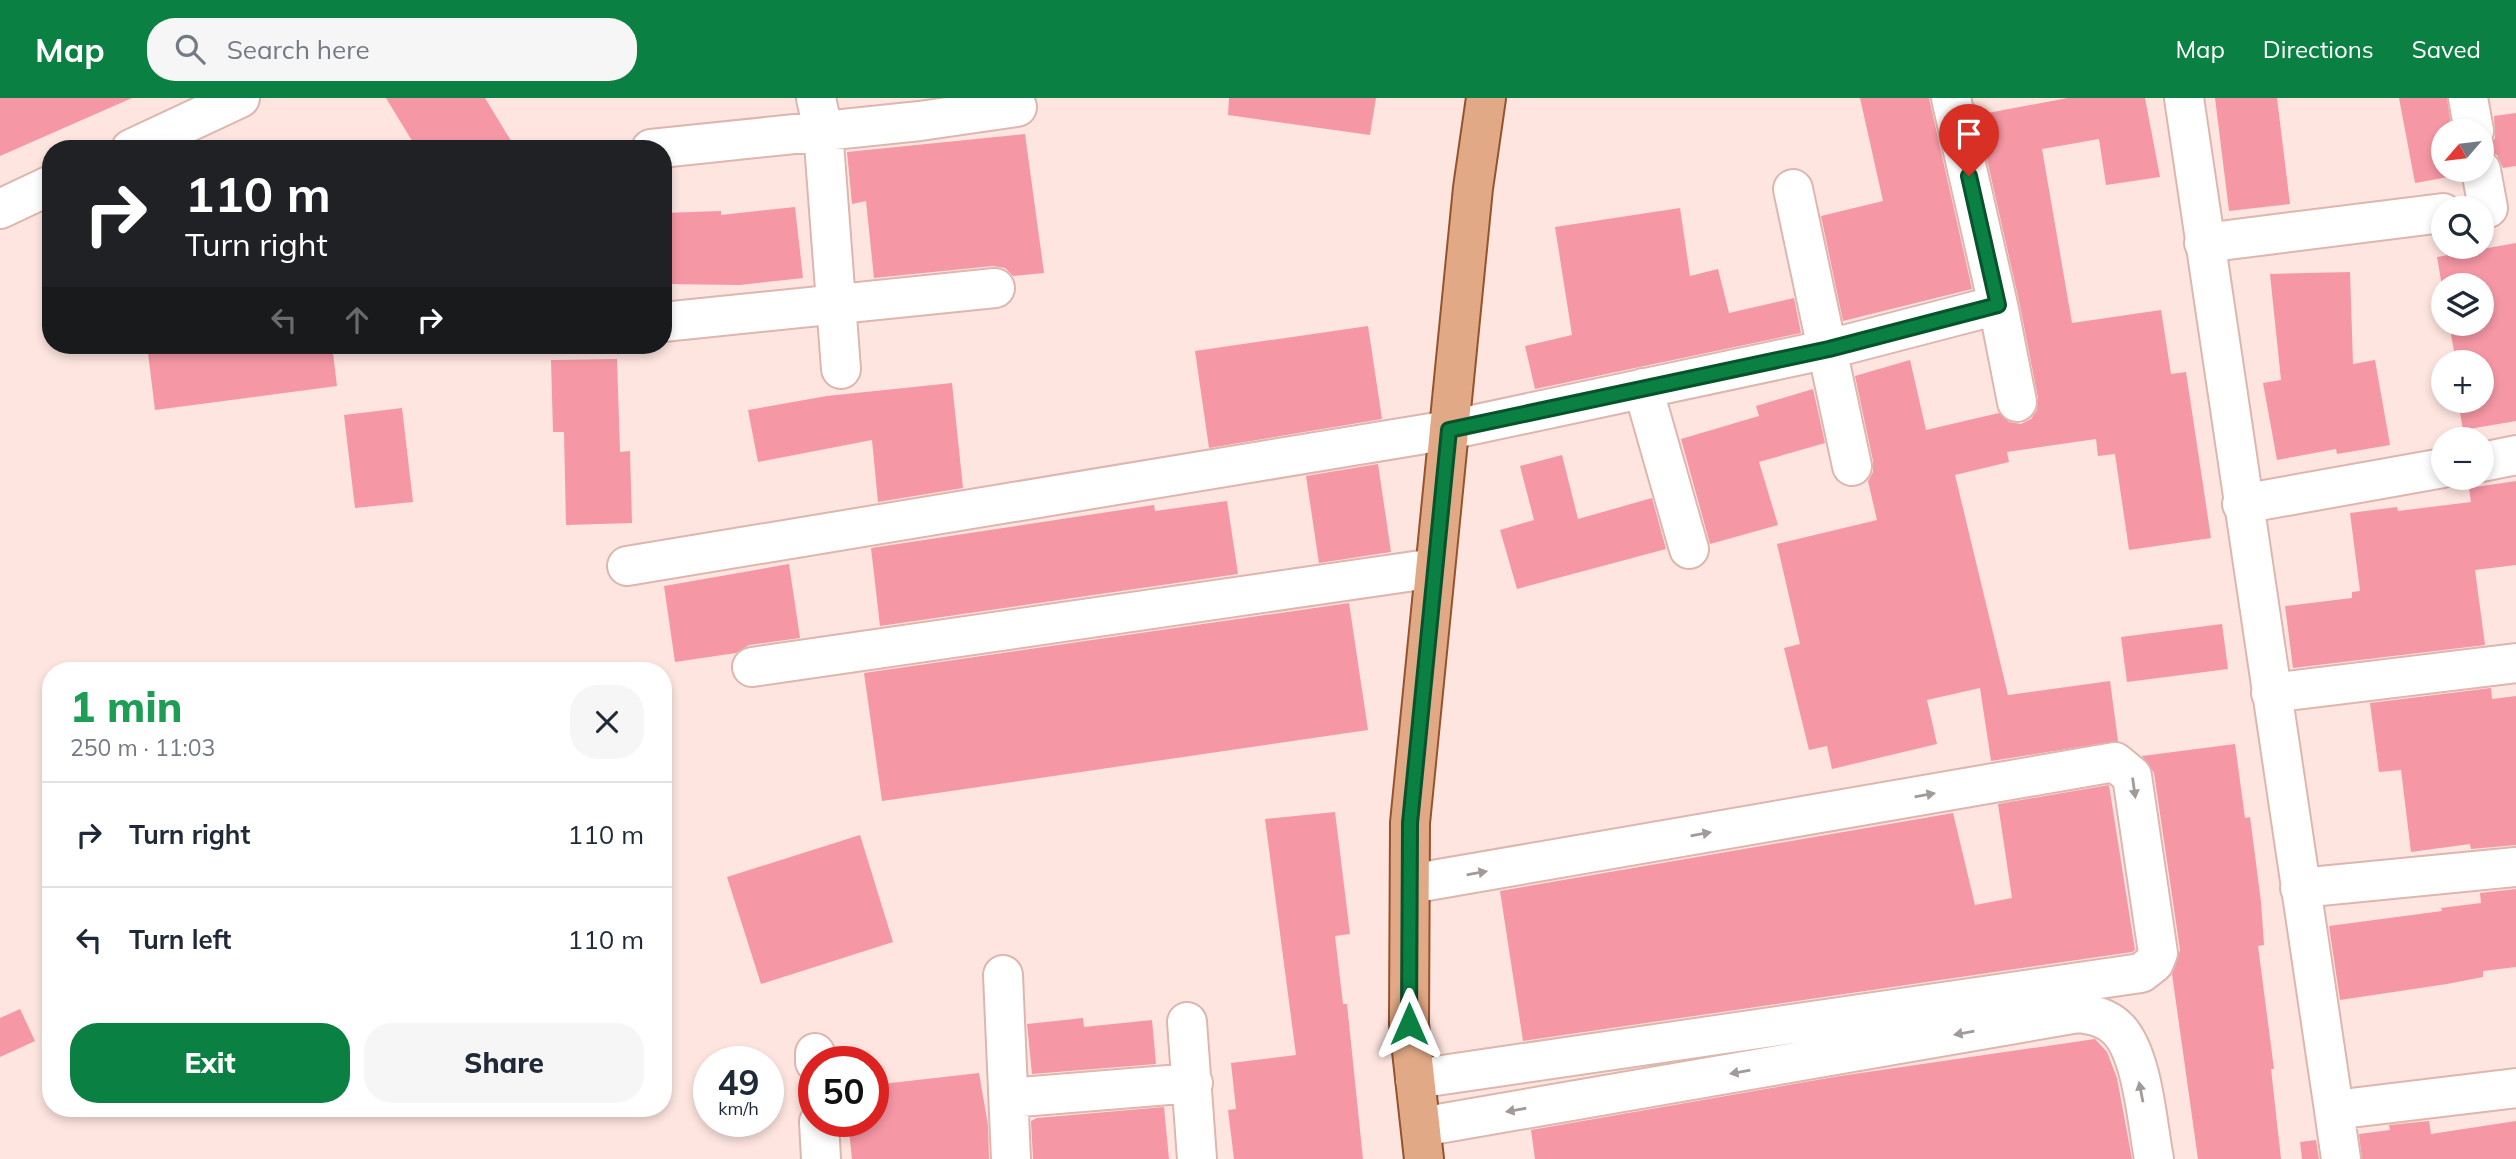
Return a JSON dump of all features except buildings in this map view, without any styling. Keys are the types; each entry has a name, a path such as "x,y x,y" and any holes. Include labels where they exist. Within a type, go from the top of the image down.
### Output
{"main road":[{"path":"1423,1143 1409,1024 1410,823 1474,188 1486,98"}],"street":[{"path":"150,140 240,98"},
{"path":"1951,98 2017,402"},
{"path":"2184,98 2341,1159"},
{"path":"2468,98 2472,119"},
{"path":"672,145 820,114 1017,107"},
{"path":"820,114 841,369"},
{"path":"2486,182 2495,206"},
{"path":"0,209 42,189"},
{"path":"1793,189 1852,466"},
{"path":"2204,243 2431,215"},
{"path":"672,321 995,288"},
{"path":"627,566 1449,430 1829,349 1998,305"},
{"path":"1643,388 1689,549"},
{"path":"2494,460 2516,456"},
{"path":"2242,504 2431,470"},
{"path":"752,667 1435,568"},
{"path":"2271,693 2516,663"},
{"path":"1410,884 2115,762 2132,776 2158,953 2154,963 2141,973 1415,1079"},
{"path":"2300,888 2516,867"},
{"path":"1003,975 1012,1159"},
{"path":"1423,1143 2078,1013 2098,1016 2118,1029 2135,1059 2154,1159"},
{"path":"1187,1023 1197,1159"},
{"path":"1009,1098 1193,1083"},
{"path":"2334,1110 2516,1088"},
{"path":"819,1137 821,1159"}],"route":[{"path":"1409,1024 1410,823 1449,430 1829,349 1998,305 1969,176"}]}
